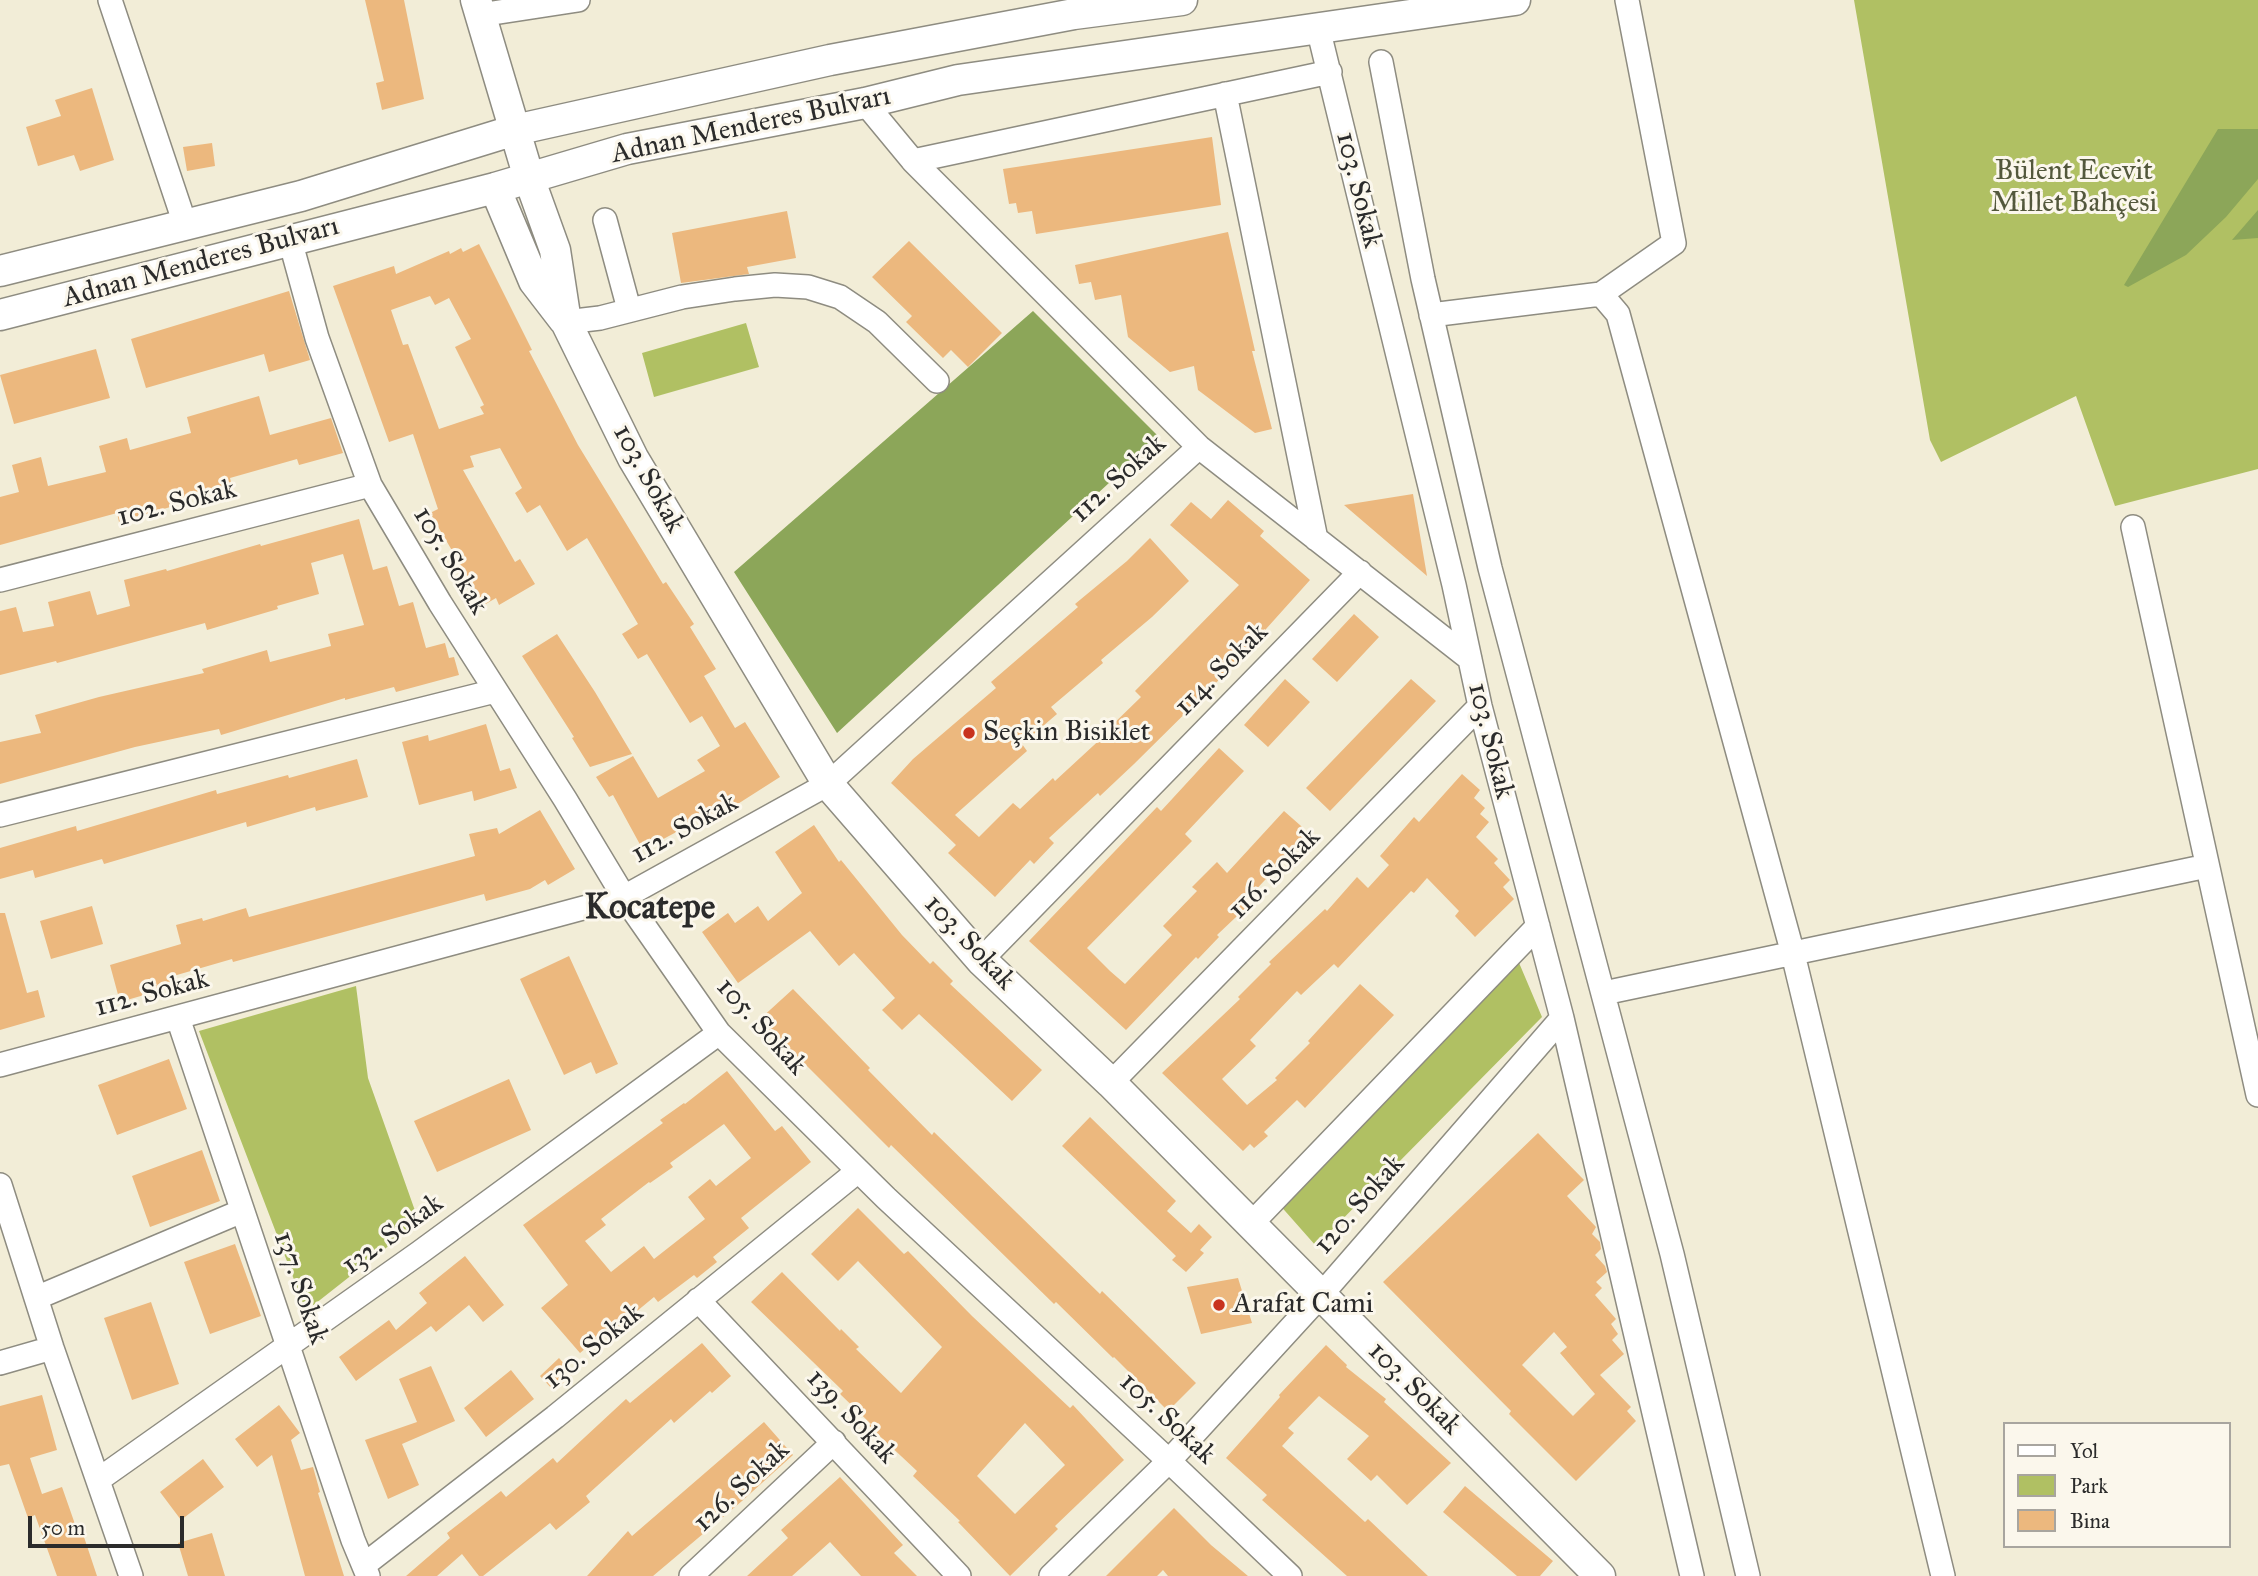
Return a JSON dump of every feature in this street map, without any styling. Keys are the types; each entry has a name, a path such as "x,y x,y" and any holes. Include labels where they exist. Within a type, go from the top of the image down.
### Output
{"main road":[{"name":"Adnan Menderes Bulvarı","path":"0,271 301,195 515,130 830,60 1074,14 1182,0"},
{"name":"Adnan Menderes Bulvarı","path":"0,316 495,188 627,149 865,103 958,80 1515,0"},
{"name":"103. Sokak","path":"478,8 529,178 555,250 566,323 634,458 828,784 981,961 1111,1083 1600,1576"},
{"path":"495,188 534,281 566,323"}],"street":[{"path":"110,0 185,224"},
{"path":"478,8 578,0"},
{"path":"1431,315 1601,294 1674,243 1627,0"},
{"name":"103. Sokak","path":"1318,29 1480,706 1562,1018 1692,1576"},
{"path":"1381,62 1431,315 1490,568 1672,1254 1748,1576"},
{"path":"913,161 1330,72"},
{"path":"1225,94 1317,538"},
{"path":"865,103 913,161 1199,447 1470,659"},
{"path":"605,220 629,309"},
{"name":"105. Sokak","path":"290,240 317,338 370,485 624,897 719,1033 858,1171 1290,1576"},
{"path":"566,323 600,318 682,297 734,289 775,285 808,287 840,297 877,322 937,381"},
{"path":"1601,294 1618,314 1793,954 1943,1576"},
{"name":"112. Sokak","path":"0,1065 624,897 828,784 1199,447"},
{"name":"102. Sokak","path":"0,580 370,485"},
{"path":"2133,527 2258,1095"},
{"name":"114. Sokak","path":"981,961 1360,572"},
{"path":"0,815 495,691"},
{"name":"116. Sokak","path":"1111,1083 1480,706"},
{"path":"1604,993 2207,866"},
{"path":"1251,1224 1538,926"},
{"name":"137. Sokak","path":"178,1018 353,1540 366,1570"},
{"name":"120. Sokak","path":"1051,1576 1169,1461 1321,1295 1562,1018"},
{"name":"132. Sokak","path":"98,1480 419,1253 719,1033"},
{"name":"130. Sokak","path":"366,1570 858,1171"},
{"path":"0,1185 52,1348 131,1576"},
{"path":"36,1298 242,1211"},
{"name":"139. Sokak","path":"698,1300 959,1576"},
{"path":"0,1363 52,1348"},
{"name":"126. Sokak","path":"691,1576 834,1442"}],"green space":[{"name":"Bülent Ecevit Millet Bahçesi","path":"1854,0 2258,0 2258,469 2115,506 2076,396 1941,462 1930,440"},
{"path":"2218,129 2258,129 2258,179 2226,217 2186,255 2128,287 2124,285"},
{"path":"2258,210 2258,238 2232,240"},
{"path":"1033,311 1159,437 837,733 734,572"},
{"path":"746,323 759,367 654,397 642,353"},
{"path":"1514,951 1542,1017 1316,1246 1278,1203"},
{"path":"356,986 368,1078 419,1222 306,1311 199,1031"}],"building":[{"path":"365,0 404,0 424,99 382,110 376,83 384,81"},
{"path":"92,88 114,160 80,171 74,155 38,166 26,127 61,116 55,100"},
{"path":"1212,137 1221,205 1036,234 1032,211 1018,213 1016,203 1009,204 1003,169"},
{"path":"212,143 215,166 187,171 183,147"},
{"path":"787,211 796,258 747,267 749,274 681,283 672,233"},
{"path":"1228,232 1255,351 1252,351 1272,429 1255,433 1198,390 1194,366 1170,372 1128,337 1121,295 1095,300 1091,282 1079,284 1075,265"},
{"path":"909,241 1002,333 968,367 951,350 943,358 906,322 912,316 872,277"},
{"path":"479,244 532,350 529,351 578,445 663,584 666,582 694,624 690,627 716,669 704,676 735,728 745,722 780,777 722,814 719,809 643,850 613,795 609,797 596,777 633,756 658,798 705,771 697,760 720,746 702,716 690,723 647,654 638,659 622,634 638,624 587,538 567,551 540,505 527,513 515,493 522,488 500,448 470,456 474,467 463,470 515,562 520,559 535,584 499,605 496,598 484,605 430,513 438,509 413,434 389,442 333,286 394,266 396,274 449,251 450,254 461,248 463,252","holes":["430,296 435,305 449,298 471,339 455,347 484,405 480,407 484,414 439,429 408,344 403,345 391,310"]},
{"path":"289,291 310,360 269,372 264,354 146,388 131,339"},
{"path":"96,349 110,398 14,424 0,375"},
{"path":"259,396 270,435 331,418 343,453 299,465 297,459 230,478 232,486 119,522 117,513 0,545 0,497 19,492 12,465 41,457 48,486 106,472 99,446 127,438 130,450 191,433 187,417"},
{"path":"1413,494 1427,576 1344,505"},
{"path":"1228,500 1264,531 1260,536 1310,580 1231,668 1100,796 1098,793 1049,838 1054,843 1034,864 1030,860 995,897 948,853 956,845 891,783 913,759 996,688 991,682 1078,607 1075,604 1150,538 1189,581 1101,660 1103,663 1051,707 1057,714 1022,744 1027,751 955,815 979,837 1013,803 1020,809 1053,778 1055,781 1141,697 1135,691 1239,585 1170,525 1191,502 1211,519"},
{"path":"359,519 373,570 387,566 399,606 413,602 426,648 445,643 449,658 454,657 459,675 396,692 394,687 345,698 221,735 219,729 135,747 0,784 0,742 41,733 35,715 204,673 202,669 267,650 270,662 331,646 328,634 364,625 343,554 311,563 319,594 277,606 278,609 207,630 205,623 57,663 56,661 0,675 0,611 16,607 23,632 54,626 48,602 90,591 97,615 130,606 124,580"},
{"path":"1354,614 1379,637 1337,682 1312,659"},
{"path":"557,634 632,754 590,767 522,656"},
{"path":"1285,679 1310,702 1268,747 1244,725"},
{"path":"1411,679 1436,701 1330,811 1306,788"},
{"path":"486,724 500,771 510,768 517,788 474,801 472,791 419,805 402,742 428,735 429,741"},
{"path":"1219,748 1244,771 1185,834 1192,841 1087,948 1110,971 1125,984 1172,935 1163,926 1197,891 1192,887 1217,862 1227,873 1284,811 1309,833 1250,896 1254,900 1126,1030 1029,941 1157,807 1161,811"},
{"path":"357,759 368,797 316,811 315,807 247,827 246,822 104,864 102,859 35,878 33,870 0,879 0,848 76,826 77,831 216,790 217,794"},
{"path":"1462,774 1480,790 1474,798 1485,808 1480,814 1489,822 1476,837 1498,859 1494,863 1510,880 1503,887 1514,899 1475,937 1455,916 1459,911 1427,878 1414,893 1411,891 1338,968 1334,964 1301,995 1297,991 1250,1040 1256,1046 1222,1079 1247,1105 1277,1080 1275,1078 1310,1043 1308,1041 1360,984 1394,1015 1305,1108 1297,1100 1264,1132 1268,1136 1254,1148 1250,1144 1243,1151 1162,1073 1240,999 1238,997 1271,964 1269,962 1325,909 1327,911 1357,877 1368,888 1389,865 1380,856 1414,817 1419,822"},
{"path":"540,810 575,869 548,885 545,880 530,889 486,901 484,894 233,962 232,959 170,977 172,987 120,1002 110,965 181,944 176,925 202,918 203,921 246,908 249,917 475,856 469,834 497,828 499,834"},
{"path":"814,825 839,862 841,860 902,935 930,964 933,961 953,981 950,984 1042,1070 1012,1101 919,1014 902,1030 882,1010 895,998 854,953 839,966 810,931 738,983 702,932 728,913 735,923 758,906 768,921 802,893 775,852"},
{"path":"92,906 103,944 51,959 40,921"},
{"path":"0,913 5,913 27,993 38,990 45,1017 0,1030"},
{"path":"569,956 618,1064 596,1074 591,1062 564,1075 520,979"},
{"path":"793,989 932,1135 934,1132 1100,1294 1102,1291 1196,1383 1168,1411 891,1145 889,1148 759,1020"},
{"path":"169,1059 187,1109 117,1135 98,1085"},
{"path":"727,1071 775,1131 782,1126 811,1162 741,1218 749,1228 713,1257 717,1262 697,1278 694,1275 658,1302 654,1297 619,1326 616,1323 580,1353 541,1308 568,1285 523,1225 663,1123 660,1120","holes":["724,1124 751,1158 716,1186 710,1179 688,1197 705,1219 654,1259 644,1246 611,1272 585,1241 606,1225 601,1219 673,1167 670,1163"]},
{"path":"509,1079 531,1130 437,1172 414,1121"},
{"path":"1090,1117 1176,1201 1167,1211 1191,1233 1199,1224 1212,1237 1200,1250 1204,1253 1186,1272 1172,1260 1176,1256 1062,1146"},
{"path":"1538,1133 1584,1180 1567,1196 1596,1227 1592,1234 1600,1242 1601,1249 1595,1255 1607,1272 1596,1282 1602,1288 1595,1295 1616,1319 1611,1324 1618,1334 1612,1340 1624,1354 1600,1375 1631,1407 1627,1411 1636,1421 1576,1481 1383,1282","holes":["1554,1332 1567,1347 1560,1353 1595,1394 1573,1416 1522,1365"]},
{"path":"202,1150 220,1201 150,1227 132,1176"},
{"path":"858,1208 904,1254 908,1251 972,1316 1070,1408 1073,1405 1124,1460 1055,1526 1058,1529 1010,1576 958,1522 960,1521 913,1476 917,1471 869,1426 871,1424 840,1394 843,1391 751,1302 782,1272 859,1347 856,1349 901,1393 942,1347 858,1261 838,1281 811,1254","holes":["1025,1423 1065,1465 1015,1514 977,1476"]},
{"path":"235,1244 261,1316 210,1334 184,1262"},
{"path":"465,1256 504,1305 483,1322 469,1305 436,1332 431,1326 356,1381 339,1357 389,1320 396,1330 427,1303 419,1293"},
{"name":"Arafat Cami","path":"1238,1278 1252,1323 1201,1334 1187,1287"},
{"path":"151,1302 179,1384 132,1400 104,1318"},
{"path":"702,1343 731,1376 674,1423 671,1419 586,1496 590,1502 556,1530 550,1523 483,1576 479,1576 462,1554 437,1576 406,1576 450,1538 447,1533 501,1491 506,1497 553,1458 557,1463 626,1399 630,1403"},
{"path":"1326,1345 1346,1367 1386,1399 1384,1402 1451,1463 1407,1505 1377,1475 1371,1481 1347,1459 1369,1436 1319,1396 1288,1428 1294,1433 1282,1446 1365,1522 1368,1519 1428,1576 1347,1576 1262,1500 1267,1495 1226,1458"},
{"path":"559,1358 573,1374 554,1391 540,1376"},
{"path":"431,1366 455,1421 402,1444 419,1485 388,1499 365,1440 417,1422 399,1379"},
{"path":"511,1370 534,1399 486,1437 464,1408"},
{"path":"42,1395 57,1450 30,1458 42,1494 62,1487 76,1527 80,1525 97,1576 57,1576 35,1515 28,1518 9,1464 0,1466 0,1406"},
{"path":"279,1405 300,1433 291,1440 301,1470 313,1467 320,1492 318,1493 344,1576 305,1576 272,1455 257,1467 235,1439"},
{"path":"764,1422 793,1455 742,1501 653,1576 587,1576 628,1531 632,1536"},
{"path":"203,1459 224,1487 181,1520 160,1492"},
{"path":"840,1477 903,1545 894,1553 917,1576 861,1576 830,1542 792,1576 747,1576 788,1538 781,1530"},
{"path":"1465,1486 1553,1561 1540,1576 1517,1576 1443,1512"},
{"path":"1174,1508 1211,1545 1248,1576 1168,1576 1163,1570 1157,1576 1106,1576"},
{"path":"212,1533 225,1576 188,1576 178,1543"}],"place":[{"name":"Seçkin Bisiklet","path":"969,733"},
{"name":"Arafat Cami","path":"1219,1305"}],"district":[{"name":"Kocatepe","path":"650,909"}]}
